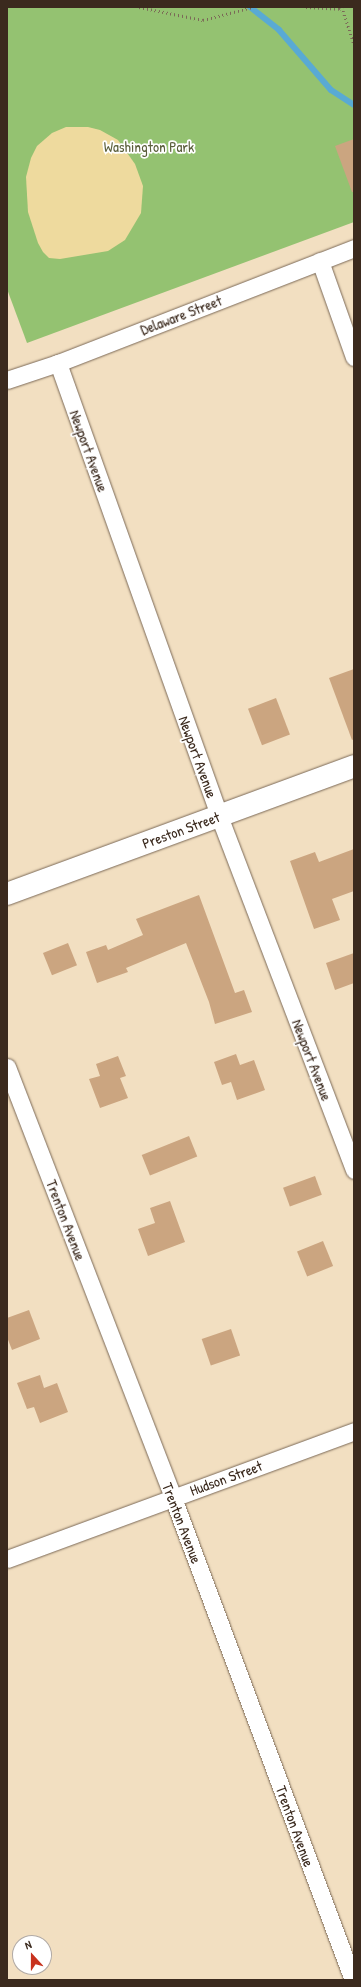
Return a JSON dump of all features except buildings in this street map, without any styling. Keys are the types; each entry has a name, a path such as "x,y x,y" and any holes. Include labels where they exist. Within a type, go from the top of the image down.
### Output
{"street":[{"name":"Delaware Street","path":"7,380 58,363 354,248"},
{"path":"320,261 354,357"},
{"name":"Newport Avenue","path":"58,363 219,816 354,1170"},
{"name":"Preston Street","path":"7,894 354,766"},
{"name":"Trenton Avenue","path":"7,1067 173,1498 353,1980"},
{"name":"Hudson Street","path":"7,1559 354,1431"}],"path":[{"path":"139,7 203,20 253,7"},
{"path":"306,7 342,7 354,44"}],"green space":[{"name":"Washington Park","path":"7,7 354,7 354,222 27,343 7,289"}],"sand":[{"path":"66,127 88,127 100,130 118,140 135,164 143,186 141,213 125,240 108,251 60,259 49,258 43,252 38,243 28,212 26,177 31,158 37,146 52,133"}],"waterway":[{"path":"250,7 279,30 331,90 354,105"}]}
